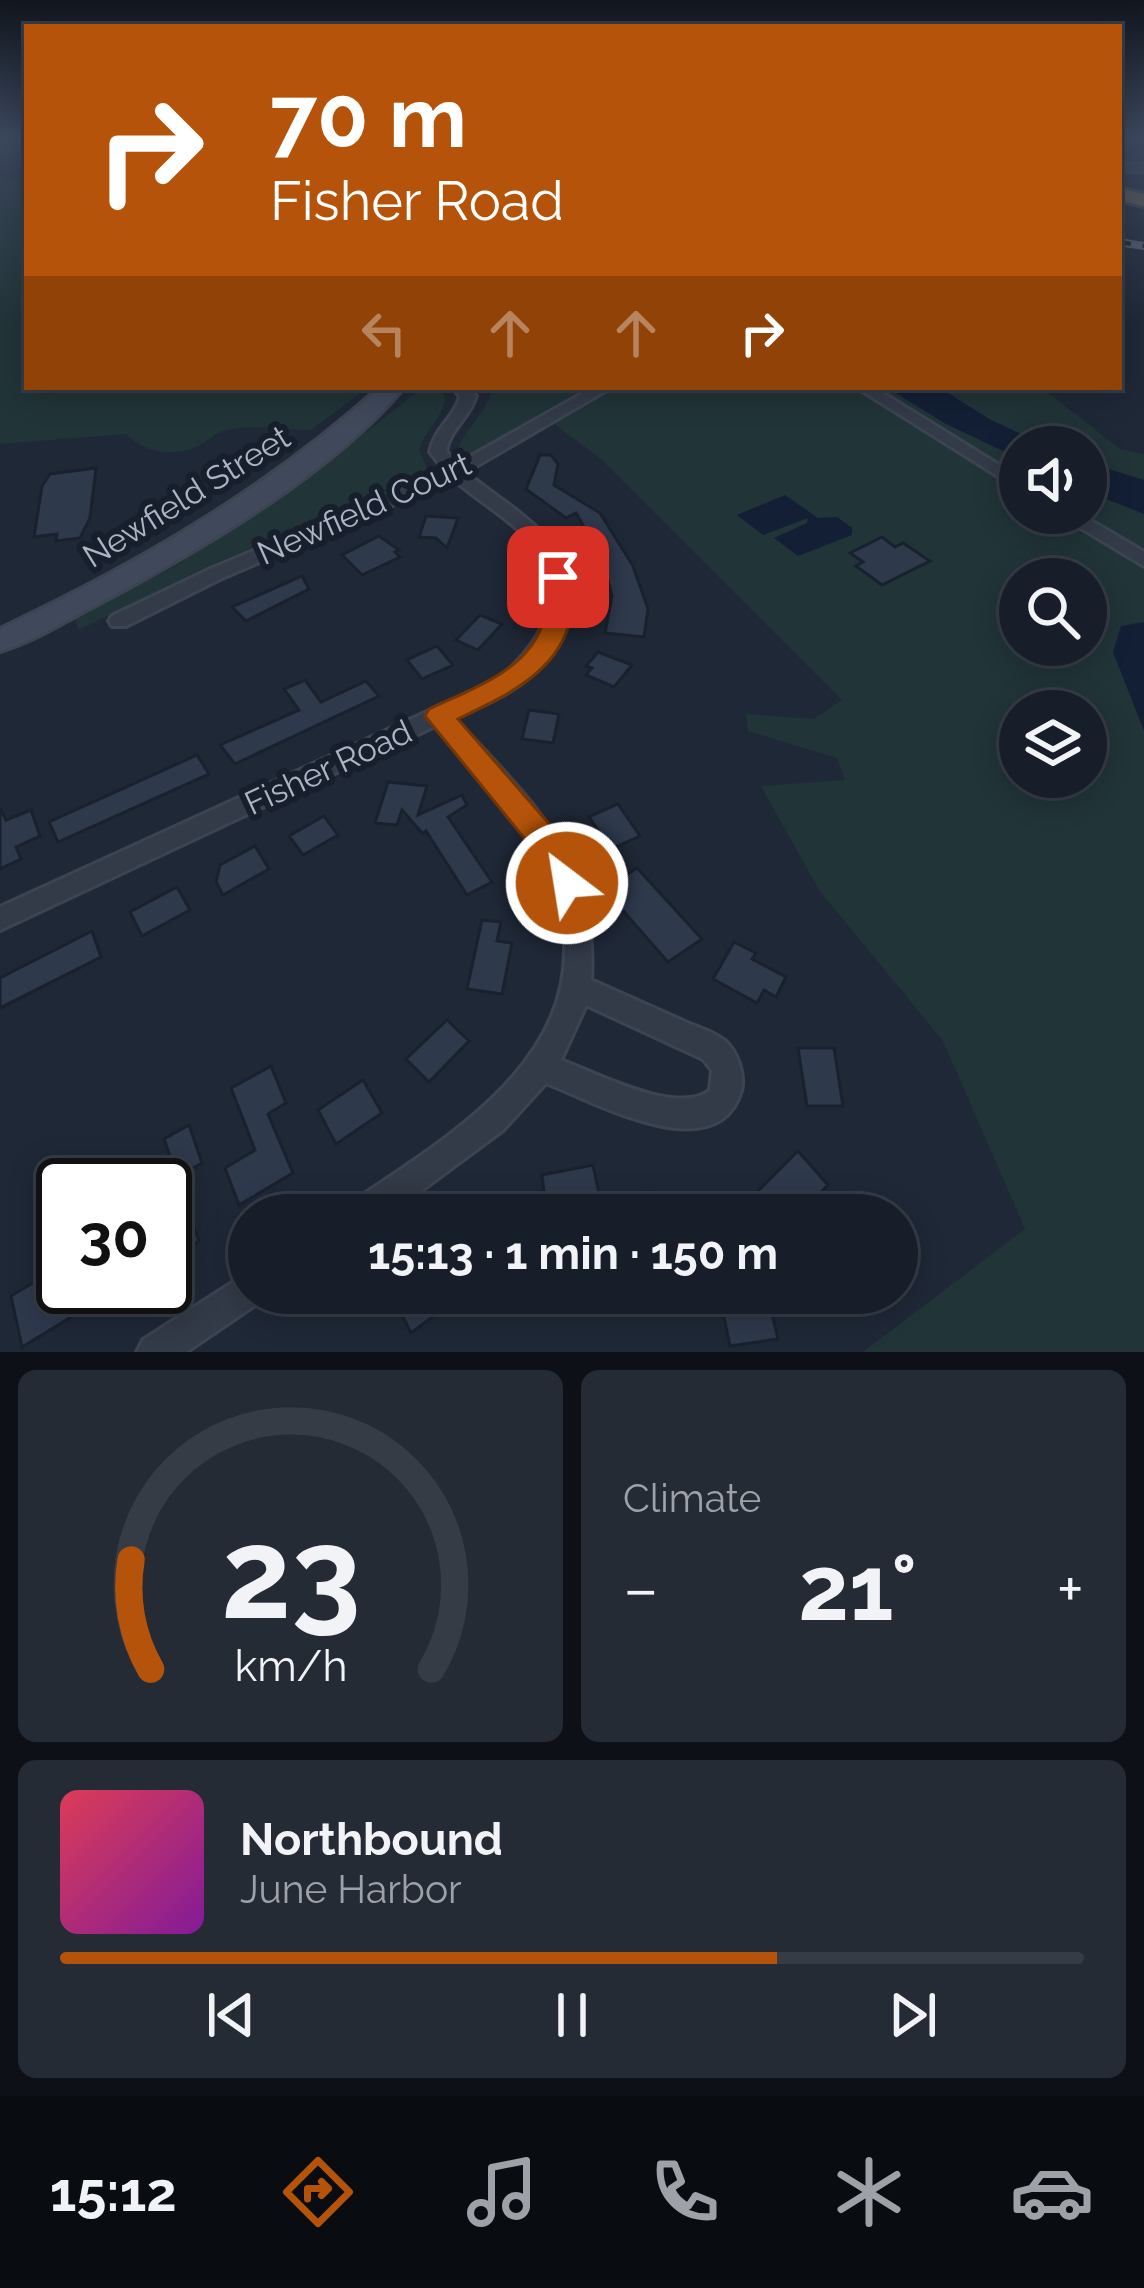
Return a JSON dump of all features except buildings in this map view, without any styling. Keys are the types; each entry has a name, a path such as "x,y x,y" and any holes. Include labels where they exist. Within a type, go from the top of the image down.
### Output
{"main road":[{"name":"Newfield Street","path":"0,641 117,581 267,489 389,390"}],"street":[{"path":"454,472 437,447 467,405 463,390"},
{"name":"Newfield Court","path":"119,621 214,574 454,472 600,390"},
{"path":"868,390 999,472"},
{"name":"Fisher Road","path":"0,919 504,685 538,656 556,623 560,592 552,562 533,534 454,472"},
{"path":"1100,534 1144,560"},
{"path":"389,1194 515,1101 544,1068 578,988 574,912 555,859 439,716"},
{"path":"544,1068 670,1113 706,1112 721,1104 727,1094 727,1069 713,1049 578,988"},
{"path":"155,1352 228,1303"}],"green space":[{"path":"0,201 24,201 24,390 364,390 311,430 234,429 179,452 150,449 126,434 0,444"},
{"path":"419,390 440,390 445,396 442,411 419,450 428,470 422,474 195,572 79,630 75,619 177,565 302,483"},
{"path":"488,390 1045,390 1091,426 999,426 999,534 1107,534 1107,439 1120,449 1144,454 1144,1352 863,1352 1025,1229 943,1041 819,890 761,786 845,780 837,758 748,731 746,714 814,719 842,700 601,459 553,423 486,461 457,452 483,409 491,393"}],"water":[{"path":"891,390 944,390 1004,426 999,426 999,449"},
{"path":"1107,469 1144,480 1144,514 1107,499"},
{"path":"785,495 818,518 837,517 852,528 852,535 798,556 774,538 807,523 808,518 763,535 737,515"},
{"path":"1144,622 1144,731 1113,652 1121,626"}],"railway":[{"path":"1122,242 1144,246"}],"route":[{"path":"558,577 556,623 538,656 504,685 439,716 540,835 567,883"}]}
